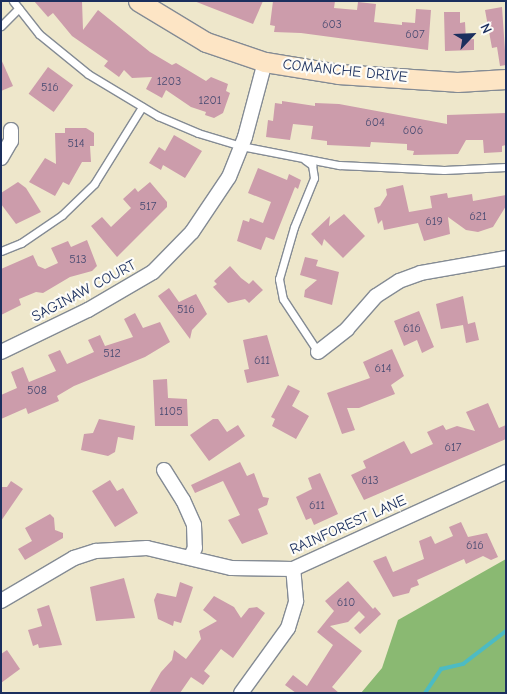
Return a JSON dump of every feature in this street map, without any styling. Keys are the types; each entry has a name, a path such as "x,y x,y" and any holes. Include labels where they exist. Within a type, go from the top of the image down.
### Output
{"street":[{"name":"COMANCHE DRIVE","path":"138,1 206,42 265,62 348,75 457,82 506,79"},
{"name":"SAGINAW COURT","path":"1,352 88,310 153,272 192,232 229,177 241,146 265,62"},
{"path":"1,158 11,142 11,130"},
{"path":"318,352 346,329 376,296 399,282 421,273 506,258"},
{"path":"164,470 183,500 194,525 195,548 191,556"},
{"name":"RAINFOREST LANE","path":"3,596 74,558 96,552 147,548 191,556 231,568 293,569 506,472"},
{"path":"241,693 288,628 296,601 293,569"}],"lane":[{"path":"13,1 39,34 88,74 142,107 198,133 241,146 339,165 444,170 506,167"},
{"path":"1,26 19,8"},
{"path":"1,251 21,243 62,215 94,184 142,107"},
{"path":"303,158 312,165 314,178 294,227 279,279 283,299 318,352"}],"green space":[{"path":"506,559 506,693 361,693 382,668 398,620"}],"building":[{"path":"34,1 82,1 83,30 98,10 150,52 172,65 176,63 206,81 211,77 228,84 226,91 230,93 223,113 214,118 205,115 206,112 191,107 166,90 162,98 146,89 152,77 132,78 124,70 119,77 104,66 108,61 72,36 53,13 48,17"},
{"path":"194,1 263,1 253,24"},
{"path":"273,1 335,1 334,8 357,10 358,2 376,4 374,22 402,25 402,22 415,23 416,9 431,10 428,50 301,33 274,32 275,26 270,25"},
{"path":"502,7 506,65 500,66 497,47 492,48 485,10"},
{"path":"444,12 460,12 460,23 465,22 466,40 474,39 474,50 445,51"},
{"path":"1,59 13,86 1,91"},
{"path":"48,67 73,85 54,112 29,94"},
{"path":"282,101 315,106 315,103 339,104 447,124 447,115 506,113 506,145 502,146 502,152 484,153 483,140 466,140 458,154 413,155 414,151 407,150 407,144 371,142 370,147 327,145 327,141 311,139 313,126 293,124 290,140 266,137 268,120 273,121 275,103 282,104"},
{"path":"65,128 86,128 94,133 94,146 90,146 91,162 82,162 69,185 63,182 55,196 29,182 45,158 56,164 55,133 65,133"},
{"path":"174,135 202,151 185,178 163,165 161,170 149,163 159,147 165,151"},
{"path":"258,168 287,180 289,174 301,180 298,189 295,187 274,240 266,237 261,250 237,241 243,220 249,222 250,218 263,223 271,202 248,193"},
{"path":"18,182 26,188 41,212 16,224 1,204 1,193"},
{"path":"150,182 167,202 167,207 117,257 91,226 102,217 111,227 131,208 123,199 135,188 138,192"},
{"path":"403,185 409,212 432,208 430,196 447,193 448,198 472,194 473,201 506,195 506,206 493,227 478,232 466,230 448,217 450,234 424,241 418,223 384,230 382,220 378,224 374,208 380,206 387,195 386,189"},
{"path":"344,214 365,236 343,258 324,239 322,246 311,234 330,216 329,226"},
{"path":"87,240 97,266 92,271 70,277 43,293 36,292 19,299 21,305 1,315 1,269 33,255 38,266 45,269 58,263 51,248 68,241 71,247"},
{"path":"305,257 318,260 316,266 339,272 332,305 304,297 305,290 317,280 300,275"},
{"path":"230,266 249,284 253,280 263,290 249,303 245,299 228,303 213,287 217,284 214,281"},
{"path":"169,288 179,302 196,294 207,314 192,330 190,339 158,296"},
{"path":"463,296 468,324 475,322 479,340 466,343 463,325 441,329 436,304"},
{"path":"419,311 434,347 422,353 417,340 404,346 394,321"},
{"path":"135,313 143,328 160,322 170,342 145,357 74,386 57,396 59,401 28,414 26,408 1,419 1,395 17,388 11,372 23,367 29,382 56,371 48,355 60,350 67,364 94,352 88,340 100,335 105,346 133,337 124,319"},
{"path":"267,335 279,376 247,383 244,370 249,369 243,340"},
{"path":"392,349 404,376 391,385 395,394 359,408 347,408 355,430 342,434 327,393 370,378 363,362"},
{"path":"167,379 168,398 187,399 188,426 155,426 153,380"},
{"path":"288,385 300,391 292,406 309,416 296,439 272,426 275,419 271,417"},
{"path":"488,403 499,428 506,425 506,439 364,500 351,475 366,468 363,461 404,441 411,454 433,444 427,432 443,425 446,430 457,426 475,431 466,412"},
{"path":"99,419 135,426 133,440 118,437 115,452 108,456 81,450 84,434 93,433"},
{"path":"213,419 218,419 227,432 238,425 245,436 209,461 190,435"},
{"path":"240,462 247,476 254,473 263,497 269,498 267,505 258,509 268,534 242,544 228,520 240,515 223,481 195,493 191,485"},
{"path":"320,473 338,514 314,525 311,518 306,520 296,497 312,489 308,478"},
{"path":"110,480 117,491 123,488 138,513 115,527 92,491"},
{"path":"11,481 23,489 1,521 1,487 7,487"},
{"path":"50,514 54,518 55,530 63,533 63,538 25,560 18,549 32,541 25,528"},
{"path":"461,522 468,537 487,533 498,557 491,560 483,556 466,564 464,559 417,580 419,585 411,588 409,593 393,597 373,561 386,556 393,572 424,559 419,541 431,536 435,544 453,536 449,527"},
{"path":"124,578 135,618 96,621 90,587"},
{"path":"348,581 373,609 375,607 381,614 360,634 354,628 365,617 359,611 348,622 330,626 362,651 332,687 339,693 296,693 285,685 293,675 307,686 333,645 317,632 334,611 325,601"},
{"path":"180,582 193,587 181,623 174,621 173,626 158,619 154,600 157,593 176,597"},
{"path":"214,596 234,607 241,618 249,608 257,607 265,613 233,658 221,649 204,671 210,676 203,685 191,677 180,693 149,693 161,672 172,660 174,650 186,659 201,639 199,631 217,621 203,610"},
{"path":"49,605 62,645 39,648 38,644 33,646 28,630 42,626 37,609"},
{"path":"7,650 20,669 1,683 1,654"}],"waterway":[{"path":"425,693 441,669 463,664 506,631"}]}
